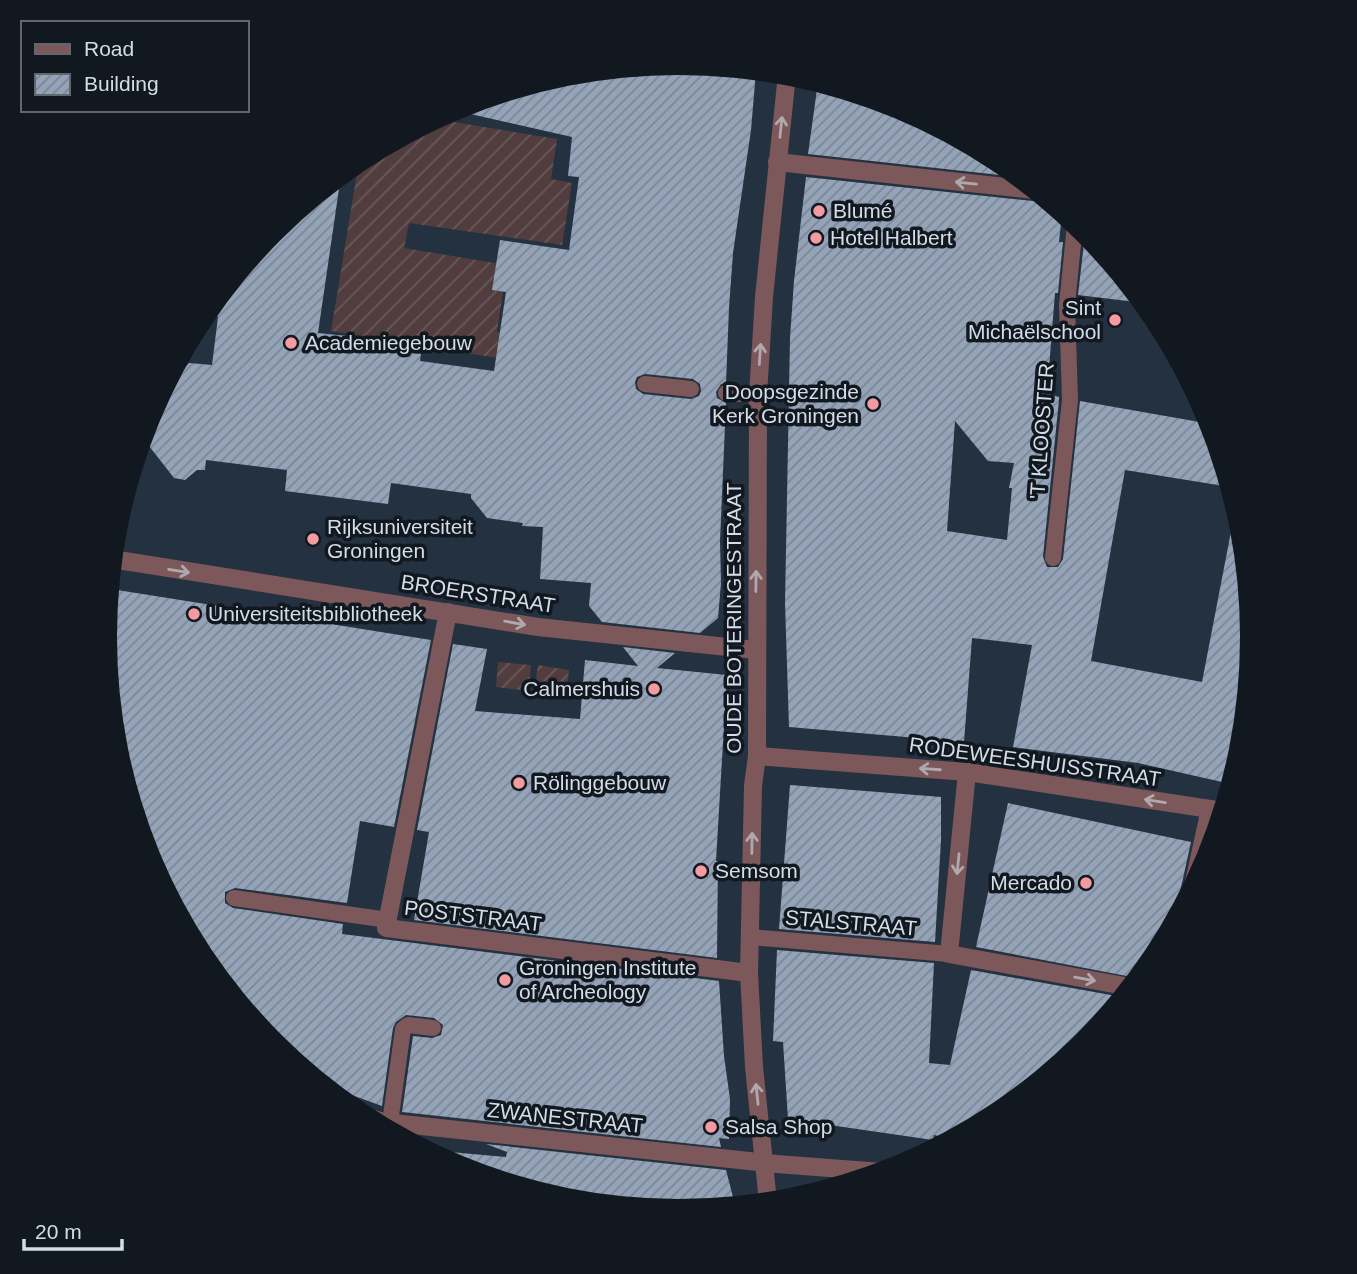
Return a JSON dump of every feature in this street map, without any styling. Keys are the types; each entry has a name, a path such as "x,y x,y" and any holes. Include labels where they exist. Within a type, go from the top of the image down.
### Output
{"street":[{"name":"OUDE BOTERINGESTRAAT","path":"767,1192 754,1067 749,974 753,786 757,756 758,395 764,297 786,86"},
{"path":"777,162 1016,188"},
{"name":"BROERSTRAAT","path":"123,561 575,632 756,650"},
{"name":"POSTSTRAAT","path":"448,612 386,929 749,974"},
{"name":"RODEWEESHUISSTRAAT","path":"757,756 967,772 1213,809"},
{"path":"949,954 967,772"},
{"name":"STALSTRAAT","path":"949,954 1119,985"},
{"name":"ZWANESTRAAT","path":"403,1126 856,1170"}],"lane":[{"name":"'T KLOOSTER","path":"1053,558 1070,400 1067,305 1074,238"},
{"path":"645,384 691,390"},
{"path":"726,393 758,395"},
{"path":"234,898 387,920"},
{"name":"STALSTRAAT","path":"750,937 949,954"},
{"path":"386,1116 403,1029 408,1025 433,1028"}],"shaded area":[{"path":"455,122 557,139 551,179 572,183 562,245 409,223 404,248 507,265 497,332 569,344 565,369 331,331 356,177 430,133"},
{"path":"498,662 531,665 529,691 496,687"},
{"path":"538,665 569,670 566,696 534,692"}],"building":[{"path":"678,75 755,81 751,130 733,253 726,383 721,384 716,392 717,398 726,403 718,618 700,633 602,622 589,606 591,583 540,579 543,527 522,526 523,523 487,518 471,498 471,494 391,483 388,504 285,491 287,470 206,460 205,470 197,470 185,480 174,478 150,448 188,364 212,365 217,316 281,240 339,190 318,333 367,338 366,348 421,354 420,361 494,371 506,292 492,290 500,240 569,250 579,177 568,176 572,137 473,115 533,94 605,80","holes":["645,374 693,379 700,384 699,396 691,399 643,394 636,389 635,382 637,377"]},
{"path":"817,92 859,105 927,133 998,175 808,154"},
{"path":"806,177 1032,201 1061,226 1059,242 1063,242 1058,293 1055,293 1049,368 1051,395 1059,397 1059,400 1043,557 1047,567 1058,567 1063,559 1080,401 1197,422 1219,485 1125,470 1091,661 1202,682 1230,535 1239,600 1239,674 1229,747 1221,782 1138,763 1013,747 1032,645 972,638 964,742 789,727 785,603 790,338","holes":["955,421 988,461 1014,463 1009,488 1012,488 1007,540 947,531"]},
{"path":"1083,248 1128,301 1078,295"},
{"path":"119,590 431,640 394,827 360,821 347,903 235,888 225,892 225,903 233,908 343,924 342,934 719,981 730,1099 729,1139 719,1138 721,1147 402,1112 413,1036 432,1038 441,1035 443,1025 434,1018 406,1015 396,1022 382,1106 356,1096 281,1034 256,1007 211,949 175,885 147,818 128,747 118,674"},
{"name":"Rölinggebouw","path":"453,644 487,649 475,711 580,719 585,660 638,666 623,647 675,653 657,668 727,675 716,861 717,958 414,920 429,832 417,830"},
{"path":"790,785 941,797 935,942 779,929"},
{"name":"Mercado","path":"1008,803 1191,842 1181,886 1146,949 1126,976 976,947"},
{"path":"777,950 934,963 929,1063 950,1065 971,970 1111,995 1076,1034 1020,1083 991,1104 930,1140 788,1119 783,1042 773,1041"},
{"path":"486,1144 726,1170 733,1196 678,1199 605,1194 533,1180 456,1153 506,1157 507,1152"}],"place":[{"name":"Blumé","path":"819,211"},
{"name":"Hotel Halbert","path":"816,238"},
{"name":"Sint Michaëlschool","path":"1115,320"},
{"name":"Academiegebouw","path":"291,343"},
{"name":"Doopsgezinde Kerk Groningen","path":"873,404"},
{"name":"Rijksuniversiteit Groningen","path":"313,539"},
{"name":"Universiteitsbibliotheek","path":"194,614"},
{"name":"Calmershuis","path":"654,689"},
{"name":"Rölinggebouw","path":"519,783"},
{"name":"Semsom","path":"701,871"},
{"name":"Mercado","path":"1086,883"},
{"name":"Groningen Institute of Archeology","path":"505,980"},
{"name":"Salsa Shop","path":"711,1127"}]}
